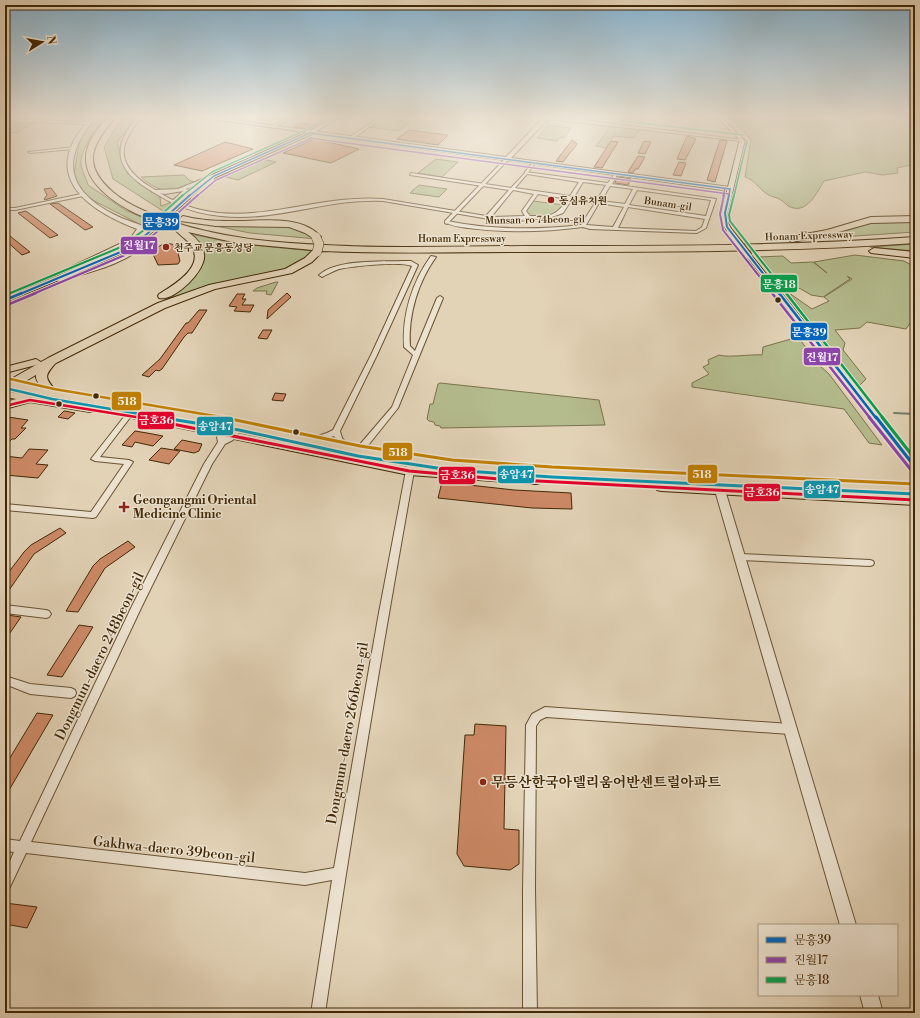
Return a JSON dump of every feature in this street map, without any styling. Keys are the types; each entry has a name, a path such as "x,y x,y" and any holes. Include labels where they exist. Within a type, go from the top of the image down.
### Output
{"highway":[{"name":"Honam Expressway","path":"90,165 97,182 115,198 133,208 172,224 204,234 236,240 312,247 434,250 789,248 915,240"},
{"name":"Honam Expressway","path":"97,165 99,174 111,188 129,200 150,210 186,224 271,239 320,242 390,243 753,243 915,236"},
{"path":"6,386 53,360 165,303 214,286 280,273 302,265 317,252 320,247 319,241 316,237 301,228 285,224 204,222 177,218 142,204 105,181"},
{"path":"753,243 807,237 871,220 888,218 915,218"},
{"path":"6,386 36,362 154,302 179,286 190,276 197,266 200,254 196,245 172,224"},
{"path":"789,248 867,250 915,255"}],"main road":[{"path":"5,300 108,258 133,245 201,184 214,176 240,165"},
{"path":"736,165 724,220 730,232 913,464"},
{"path":"53,360 42,371 42,381 53,394"},
{"path":"5,370 36,362"},
{"path":"6,386 53,394 230,431 411,465 499,479 595,484 915,489"},
{"path":"6,386 30,400 230,431 311,441 347,448 411,465 630,476 718,485 915,500"},
{"path":"5,406 30,400"},
{"path":"595,484 606,480 630,480 630,476"}],"street":[{"path":"60,278 99,267 135,250 148,240 152,233 112,216 81,195 75,187 70,175 69,165"},
{"path":"124,165 130,172 155,192 173,203 219,214 244,215 281,212 330,201 379,199 504,219 549,217 559,214 567,206 582,181"},
{"name":"Munsan-ro 74beon-gil","path":"502,165 447,222 498,231 583,226 697,232 704,228 714,198 636,188"},
{"path":"488,217 533,165"},
{"path":"553,165 730,189"},
{"path":"526,173 636,188"},
{"path":"583,226 616,173"},
{"name":"Bunam-gil","path":"411,174 708,218"},
{"path":"155,192 176,192 189,188 214,176"},
{"path":"184,206 212,180 214,176"},
{"path":"173,203 189,188"},
{"name":"Bunam-gil","path":"615,228 636,188"},
{"path":"534,229 524,211 537,193"},
{"path":"5,209 15,209 81,195"},
{"path":"60,278 75,267 132,240 140,228"},
{"path":"417,355 407,347 405,338 408,320 421,275 433,257"},
{"path":"311,441 330,435 336,431 377,349 415,265 411,263 366,265 330,270 322,275"},
{"path":"359,451 395,408 440,298"},
{"path":"5,507 93,515 129,462 95,459 129,415"},
{"name":"Dongmun-daero 248beon-gil","path":"5,885 137,606 208,464 230,431"},
{"path":"336,431 339,439 347,448"},
{"name":"Dongmun-daero 266beon-gil","path":"318,1013 339,873 411,465"},
{"path":"718,485 848,924"},
{"path":"740,557 870,563"},
{"path":"5,609 46,614"},
{"path":"5,680 30,689 71,693"},
{"path":"530,1013 529,889 531,725 536,717 545,712 790,729"},
{"name":"Gakhwa-daero 39beon-gil","path":"5,845 305,879 339,873"},
{"path":"869,996 874,1013"}],"green space":[{"path":"76,165 81,165 88,185 125,210 150,221 143,226 83,195 74,175"},
{"path":"109,165 124,165 127,173 160,197 161,206 172,202 163,211 113,179"},
{"path":"249,165 271,165 238,180 222,176"},
{"path":"429,165 455,165 442,177 418,173"},
{"path":"747,165 913,165 897,168 898,173 883,175 865,172 824,181 815,196 801,208 788,206 779,199 764,192 752,180 745,177"},
{"path":"184,175 189,180 196,183 174,190 155,187 141,177"},
{"path":"419,185 447,189 439,197 410,193"},
{"path":"533,201 564,205 556,212 548,216 529,216 526,211"},
{"path":"915,219 915,232 825,238 820,236 859,224"},
{"path":"211,225 292,225 317,239 250,233"},
{"path":"190,234 241,244 314,251 301,265 168,300 194,277 201,266 203,259"},
{"path":"915,244 915,251 870,247"},
{"path":"855,255 904,261 915,267 915,316 906,329 867,322 860,328 835,330 845,343 843,350 866,379 860,385 789,293 812,309 829,301 824,297 852,279 847,276 850,279 823,297 811,295 801,289 779,281 758,257 783,256 791,263 813,262 827,273 814,262"},
{"path":"278,282 271,295 266,294 267,291 253,291 257,288"},
{"path":"798,337 819,365 829,374 882,445 869,443 844,409 692,387 692,383 709,374 703,367 709,364 708,360 719,355 762,355 763,347"},
{"path":"438,384 599,400 605,425 441,428 440,426 435,425 434,422 427,419 430,404 433,404"}],"building":[{"path":"174,165 175,165 217,165 202,171"},
{"path":"596,165 604,165 602,168 594,167"},
{"path":"633,165 641,165 633,173 628,172"},
{"path":"678,165 685,165 681,176 673,175"},
{"path":"712,165 720,165 715,182 707,180"},
{"path":"617,177 631,179 628,185 615,183"},
{"path":"51,188 57,196 45,200 44,199 47,195 44,189"},
{"path":"58,203 93,227 85,230 50,204"},
{"path":"26,211 58,235 50,238 18,213"},
{"path":"5,232 30,252 22,255 5,240"},
{"path":"166,243 176,245 180,261 178,264 158,265 151,250"},
{"path":"287,293 291,297 267,319 268,310"},
{"path":"237,294 245,294 242,299 246,299 242,305 254,305 250,312 234,311 237,307 229,306"},
{"path":"199,310 207,310 192,333 188,333 184,337 162,369 159,371 156,370 149,377 142,375 160,359 186,323 188,323"},
{"path":"263,330 272,330 267,339 258,338"},
{"path":"275,393 286,394 283,401 272,400"},
{"path":"64,411 75,413 68,419 58,417"},
{"path":"8,417 28,420 21,428 26,428 5,446 5,420"},
{"path":"135,431 163,436 153,446 135,442 132,447 122,445"},
{"path":"182,440 202,444 199,451 194,453 174,449"},
{"path":"161,448 180,451 169,464 149,460"},
{"path":"29,449 48,450 36,464 48,465 38,478 5,475 5,456 22,458"},
{"path":"442,482 514,490 571,493 572,509 532,508 438,498"},
{"path":"60,528 66,533 34,554 5,596 5,577 24,552 31,545"},
{"path":"128,541 135,547 105,568 78,612 66,611 93,566 100,559"},
{"path":"7,615 21,617 5,640 5,618"},
{"path":"79,625 93,627 62,677 47,675"},
{"path":"37,713 53,715 5,797 5,766"},
{"name":"무등산한국아델리움어반센트럴아파트","path":"475,724 506,726 504,829 519,830 519,864 510,870 464,866 457,854 465,735 474,735"},
{"path":"5,903 37,907 27,928 5,924"}],"waterway":[{"path":"894,413 915,414"}],"transit line":[{"name":"문흥18","path":"5,295 121,247 144,230 188,190 212,172 229,165"},
{"name":"문흥39","path":"5,300 123,251 147,234 191,194 214,176 240,165"},
{"name":"진월17","path":"7,305 125,255 150,238 216,180 251,165"},
{"name":"진월17","path":"508,165 729,194"},
{"name":"문흥39","path":"546,165 730,189"},
{"name":"문흥18","path":"741,165 729,215 730,221 915,459"},
{"name":"진월17","path":"725,188 720,214 723,230 911,470"},
{"name":"문흥39","path":"730,189 725,213 727,227 915,467"},
{"name":"518","path":"6,378 54,389 241,420 360,446 452,460 552,467 915,484"},
{"name":"송암47","path":"5,388 52,399 239,430 358,456 450,470 552,477 915,494"},
{"name":"금호36","path":"5,406 30,400 129,415 409,471 499,479 915,500"}],"place":[{"name":"동심유치원","path":"551,200"},
{"name":"천주교 문흥동성당","path":"166,247"},
{"name":"Geongangmi Oriental Medicine Clinic","path":"124,507"},
{"name":"무등산한국아델리움어반센트럴아파트","path":"483,782"}]}
